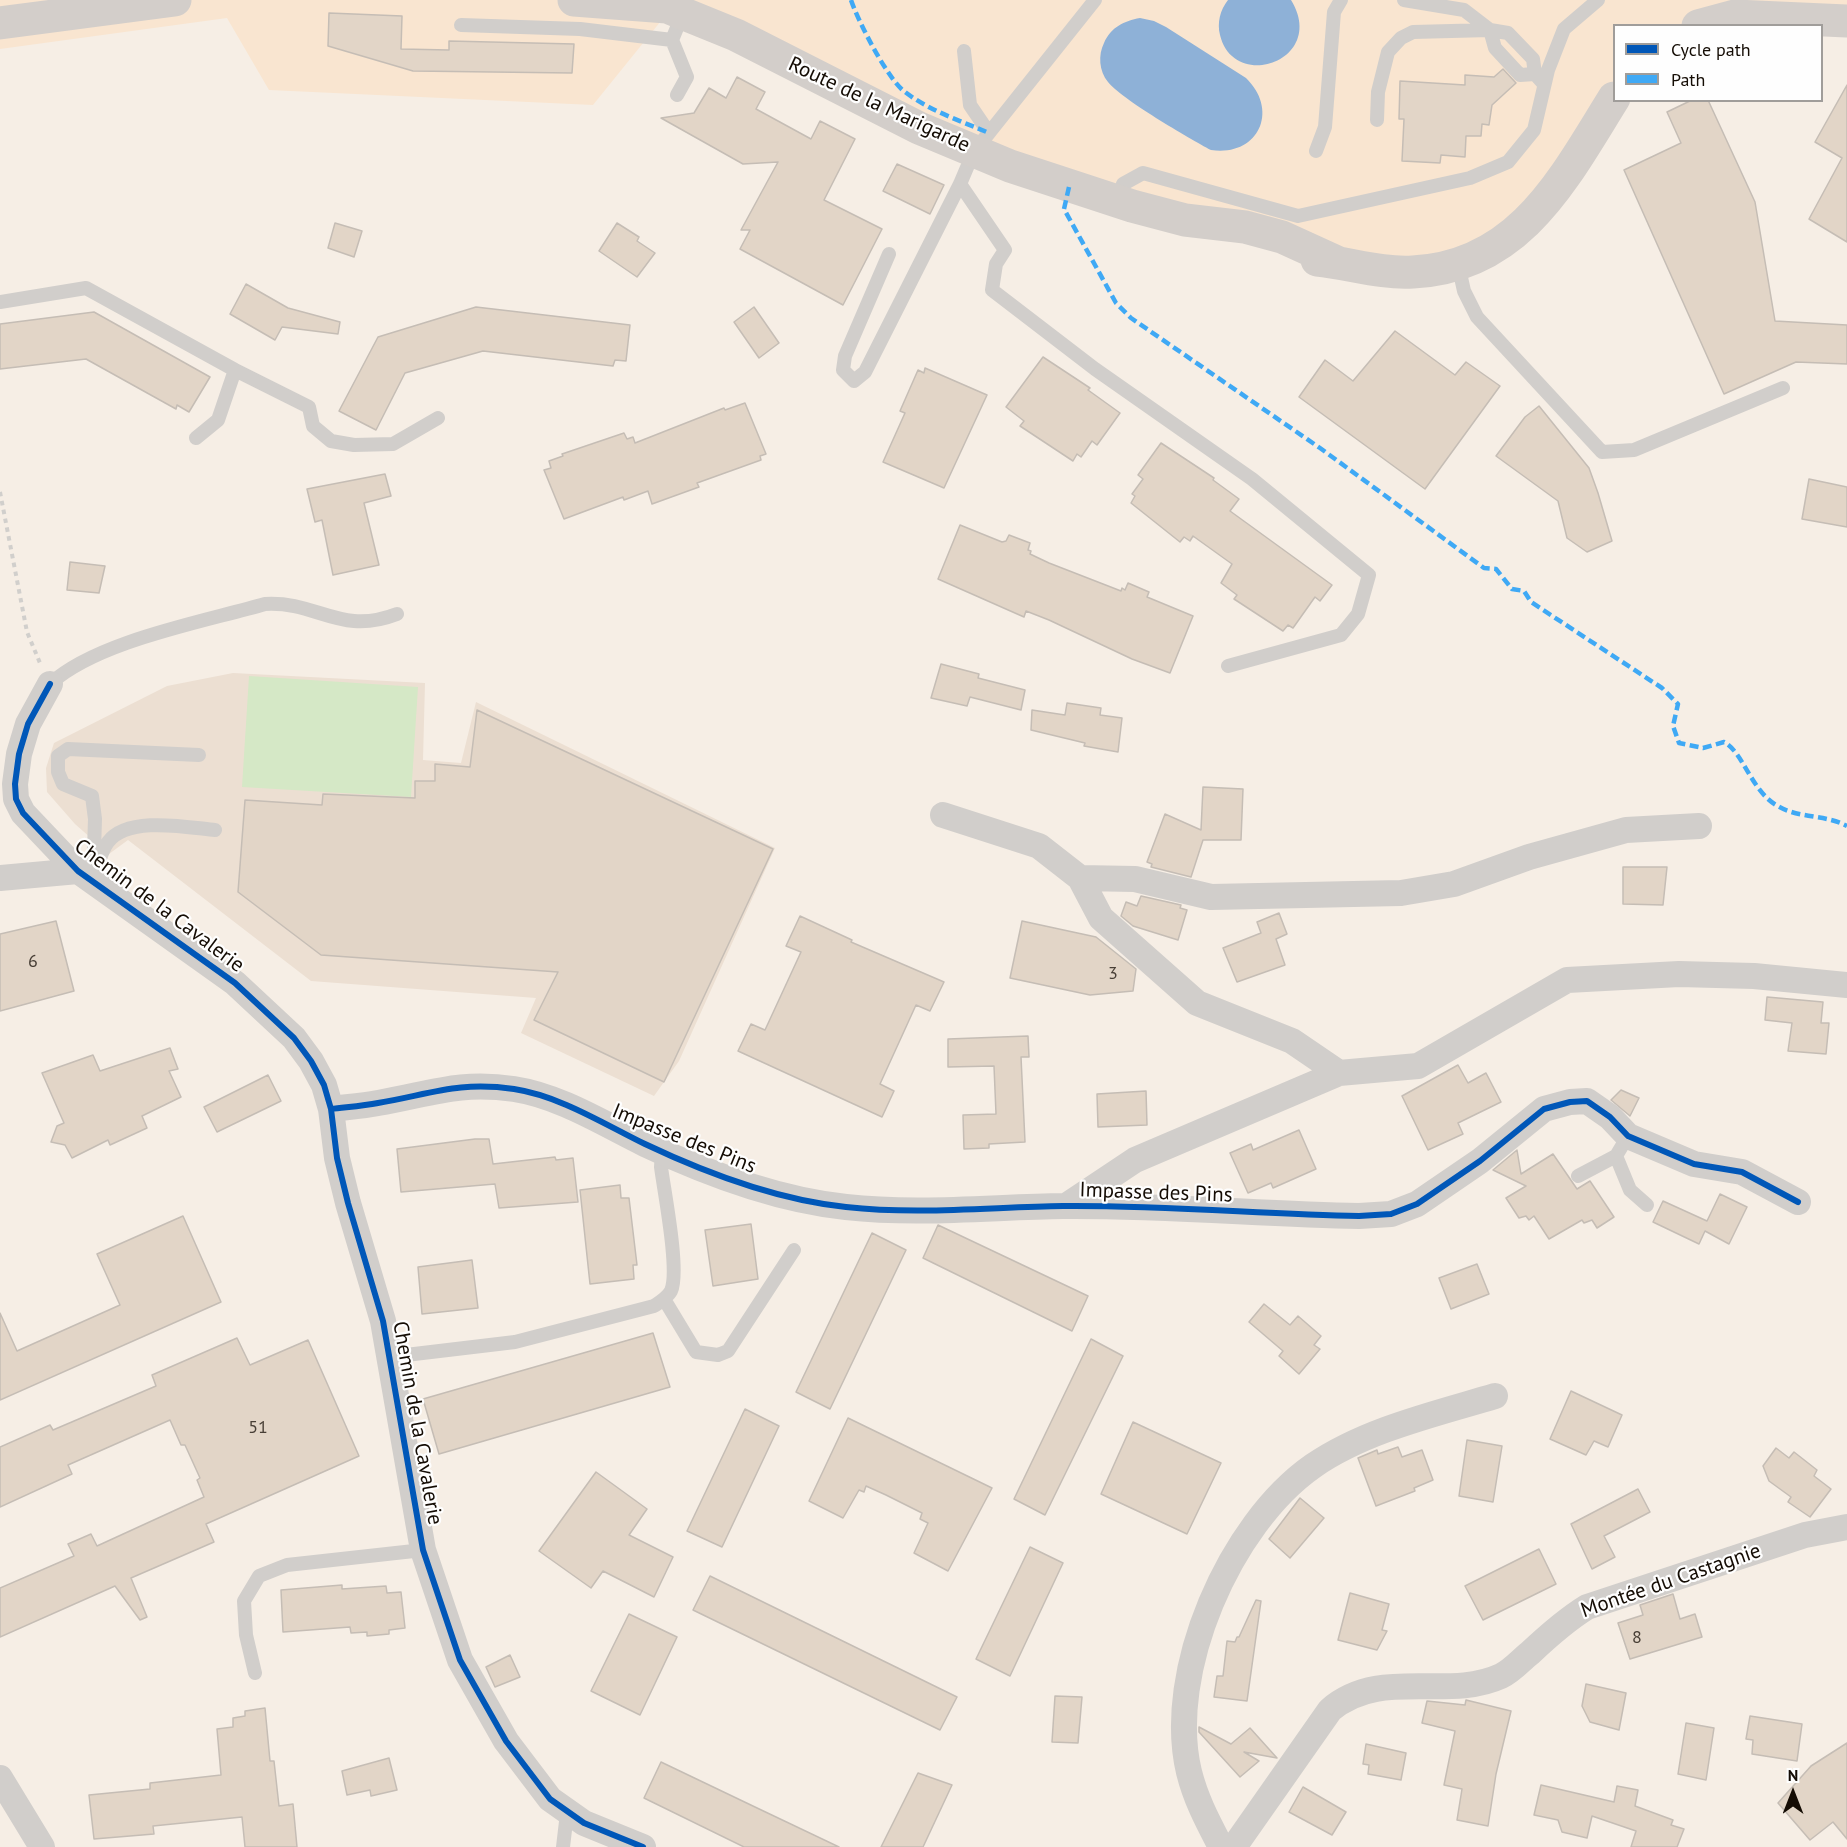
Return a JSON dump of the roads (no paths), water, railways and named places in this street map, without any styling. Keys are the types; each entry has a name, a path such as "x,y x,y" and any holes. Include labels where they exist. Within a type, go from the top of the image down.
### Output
{"main road":[{"path":"0,23 174,0"},
{"name":"Route de la Marigarde","path":"574,0 640,3 667,7 677,27 736,35 919,128 982,142 1037,176 1117,202 1185,220 1245,227 1282,237 1339,262 1383,272 1413,272 1458,264 1488,251 1524,226 1542,208 1613,100"},
{"path":"1705,24 1735,16 1847,21"}],"street":[{"name":"Chemin de la Cavalerie","path":"50,684 28,724 19,754 15,784 16,799 23,813 37,830 85,876 217,970 262,1006 294,1038 311,1061 324,1085 331,1109 337,1158 345,1192 383,1321 423,1550 460,1660 506,1741 550,1799 584,1823 643,1847"},
{"path":"943,815 1039,846 1080,878 1101,918 1197,1002 1292,1041 1339,1073"},
{"path":"1080,878 1135,879 1211,897 1401,893 1454,884 1529,857 1626,830 1699,826"},
{"path":"0,878 85,876"},
{"path":"1066,1206 1135,1160 1339,1073 1418,1066 1567,980 1679,974 1754,976 1847,985"},
{"name":"Impasse des Pins","path":"331,1109 379,1103 446,1088 478,1085 517,1089 546,1097 662,1152 765,1189 847,1208 938,1209 1066,1206 1321,1215 1391,1214 1417,1204 1450,1182 1544,1109 1570,1102 1587,1101 1610,1117 1622,1146 1742,1173 1798,1202"},
{"path":"1221,1847 1198,1804 1188,1770 1184,1735 1187,1693 1198,1634 1210,1599 1266,1510 1288,1486 1315,1465 1391,1427 1495,1396"},
{"name":"Montée du Castagnie","path":"1234,1847 1330,1710 1345,1696 1372,1689 1465,1683 1502,1676 1570,1617 1587,1607 1805,1535 1847,1527"},
{"path":"0,1778 32,1840"}],"lane":[{"path":"889,254 845,356 843,370 854,381 865,372 982,142 1095,0"},
{"path":"1316,151 1325,127 1334,12 1341,0"},
{"path":"1404,0 1464,10 1490,30 1495,48 1520,75 1540,79"},
{"path":"1117,202 1123,184 1143,173 1298,216 1470,178 1508,162 1534,130 1540,79 1564,29 1598,0"},
{"path":"461,25 580,29 677,27 687,77 677,95"},
{"path":"1377,120 1378,92 1388,52 1401,38 1413,32 1490,30 1508,33 1533,59 1540,79"},
{"path":"963,51 970,105 982,142"},
{"path":"960,184 1005,250 996,264 992,290 1095,369 1251,479 1369,575 1358,614 1341,635 1228,666"},
{"path":"1458,264 1464,291 1477,317 1602,452 1634,450 1783,388"},
{"path":"0,302 86,288 235,370 309,407 313,426 331,441 354,445 393,444 438,418"},
{"path":"196,438 218,420 235,370"},
{"path":"50,684 82,660 123,645 265,604 285,603 349,622 376,622 397,614"},
{"path":"85,876 95,819 92,796 63,784 58,772 58,756 68,749 199,755"},
{"path":"85,876 107,843 120,830 156,825 215,830"},
{"path":"1578,1176 1622,1146 1629,1190 1647,1205"},
{"path":"389,1357 515,1342 654,1306 664,1299 671,1290 674,1270 661,1167 662,1152"},
{"path":"664,1299 696,1352 718,1355 728,1351 794,1250"},
{"path":"255,1673 246,1635 244,1601 259,1576 287,1565 423,1550"},
{"path":"563,1847 567,1813"}],"water":[{"path":"1228,0 1291,0 1299,21 1297,39 1288,53 1275,62 1258,65 1242,62 1229,53 1220,35 1219,26 1221,12"},
{"path":"1140,18 1166,27 1246,78 1256,91 1261,104 1262,117 1259,129 1252,139 1241,146 1227,150 1211,150 1140,108 1108,82 1100,63 1104,43 1110,33 1119,26"}]}
